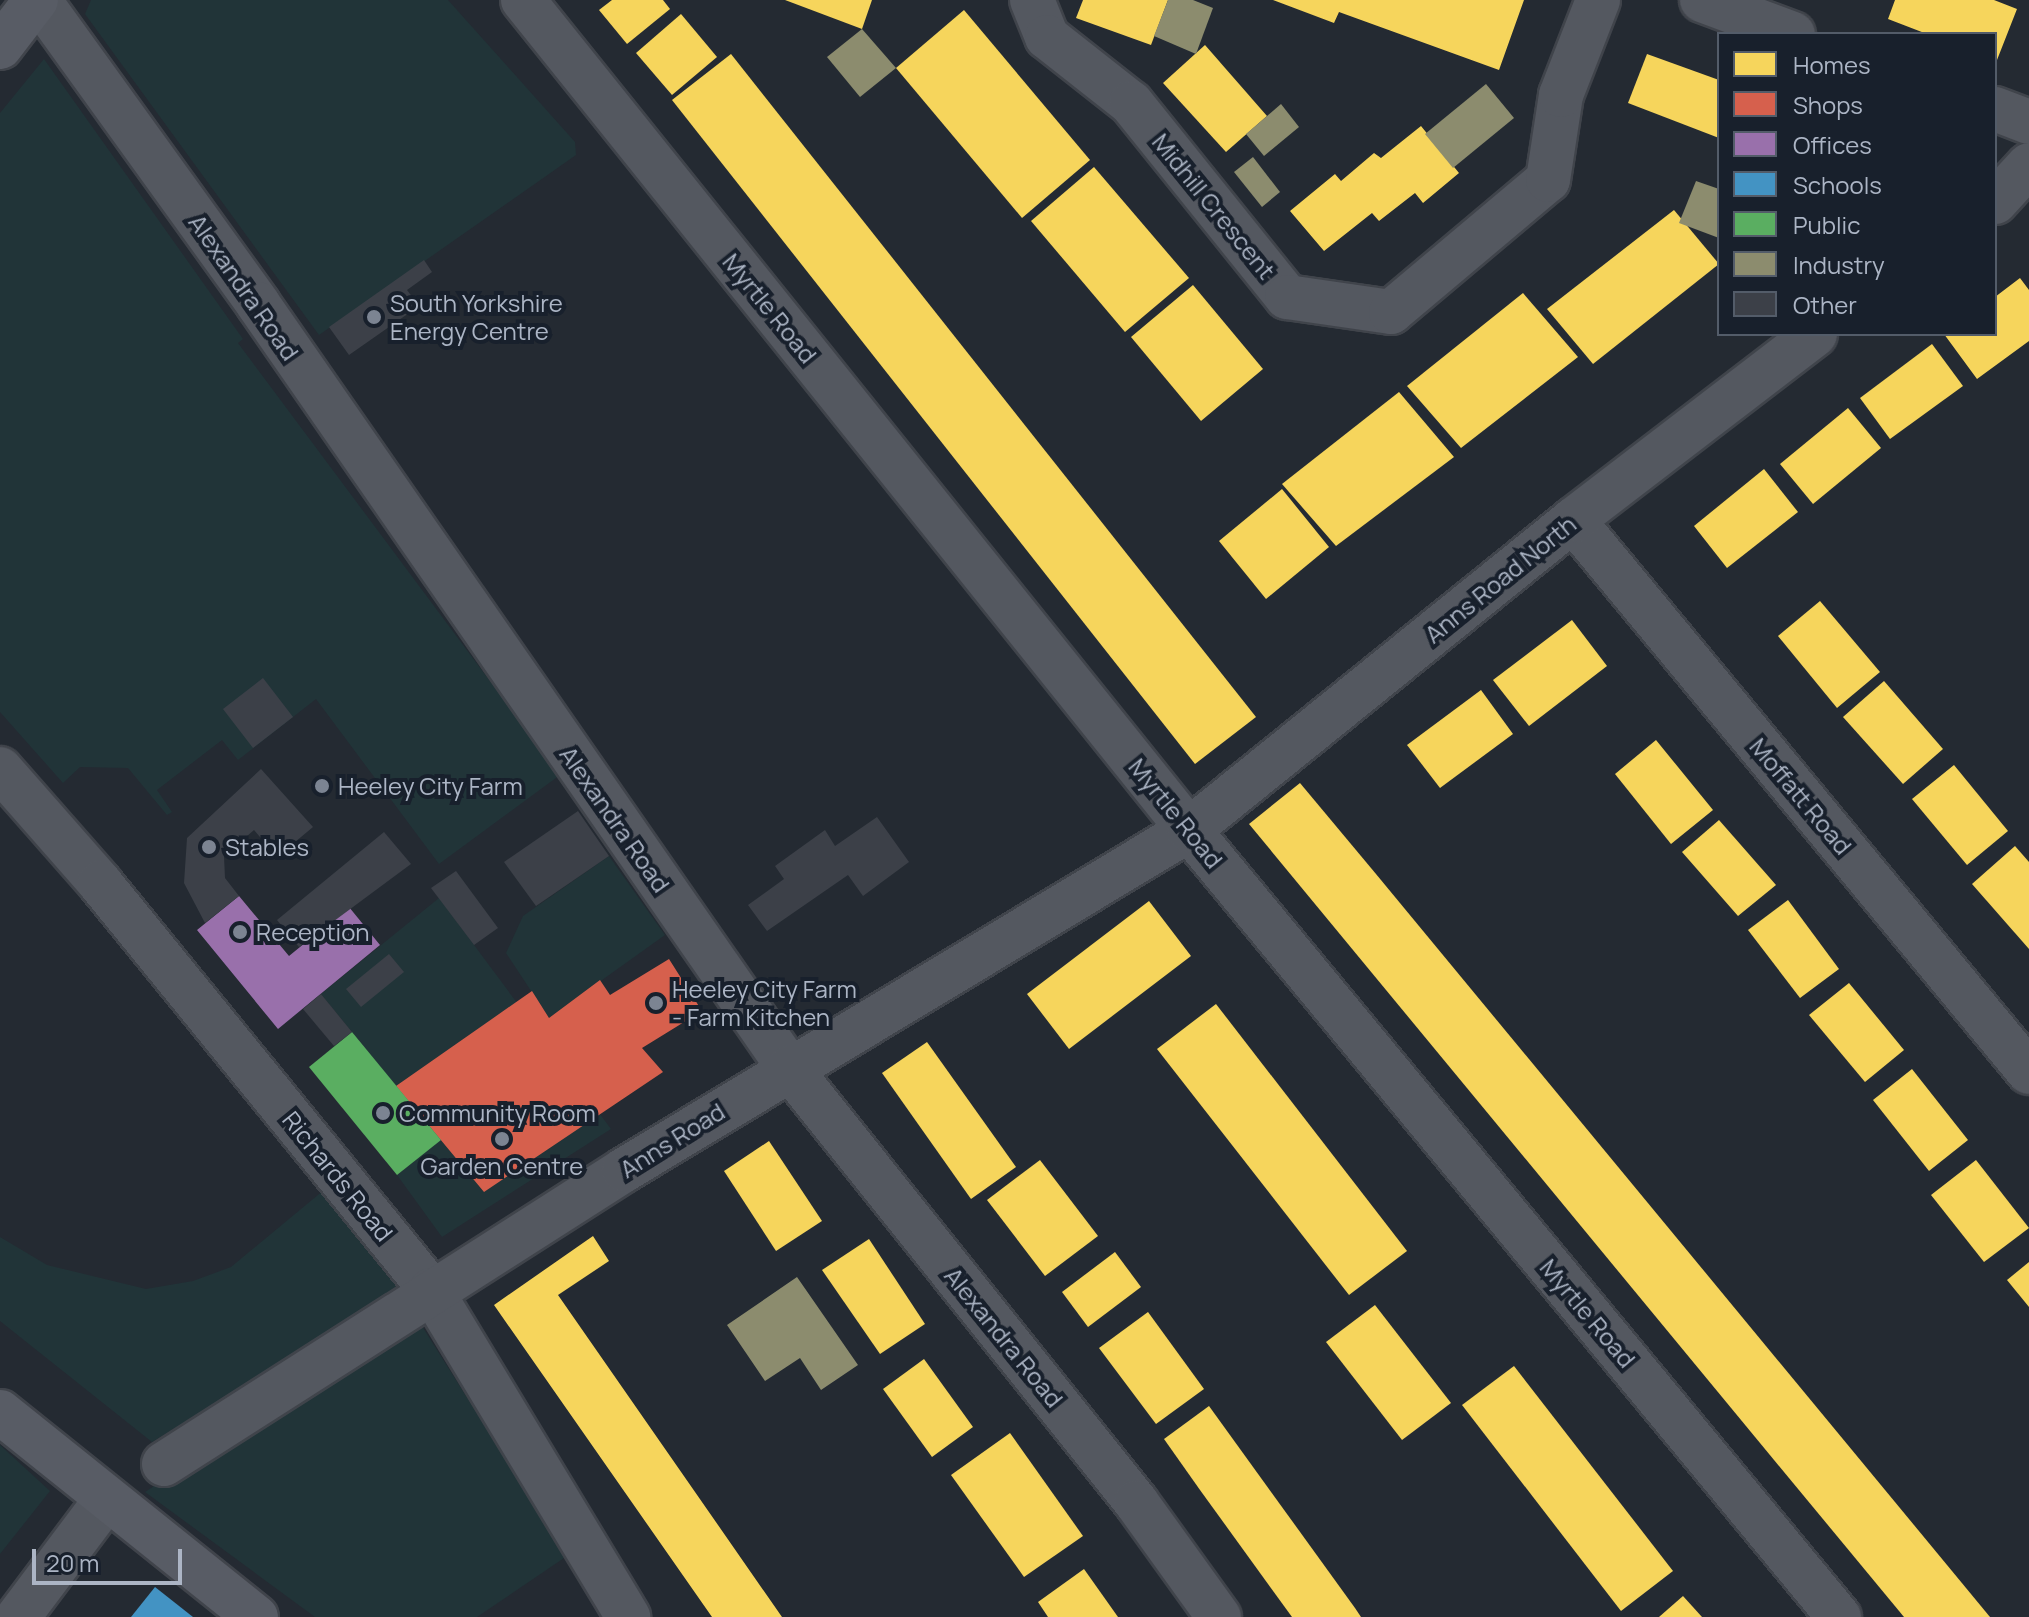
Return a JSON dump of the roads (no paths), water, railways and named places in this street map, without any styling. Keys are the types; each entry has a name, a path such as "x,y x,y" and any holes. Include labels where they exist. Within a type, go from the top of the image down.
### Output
{"main road":[{"path":"0,47 37,0"},
{"path":"0,1412 106,1500 256,1617"}],"street":[{"name":"Alexandra Road","path":"37,0 258,304 789,1068 1136,1502 1219,1617"},
{"name":"Myrtle Road","path":"523,0 1189,830 1839,1617"},
{"name":"Midhill Crescent","path":"1032,0 1047,37 1131,103 1287,297 1391,312 1548,180 1561,95 1598,0"},
{"path":"1702,0 1788,32"},
{"path":"1997,110 2029,122"},
{"path":"1997,200 2029,165"},
{"name":"Anns Road North","path":"1189,830 1573,520 1812,336"},
{"name":"Moffatt Road","path":"1573,520 2029,1072"},
{"name":"Richards Road","path":"0,769 100,883 431,1290 628,1617"},
{"name":"Anns Road","path":"164,1464 431,1290 789,1068 1189,830"},
{"path":"18,1617 106,1500"}],"place":[{"name":"South Yorkshire Energy Centre","path":"374,317"},
{"name":"Heeley City Farm","path":"322,786"},
{"name":"Stables","path":"209,847"},
{"name":"Reception","path":"240,932"},
{"name":"Heeley City Farm - Farm Kitchen","path":"656,1003"},
{"name":"Community Room","path":"383,1113"},
{"name":"Garden Centre","path":"502,1139"}]}
